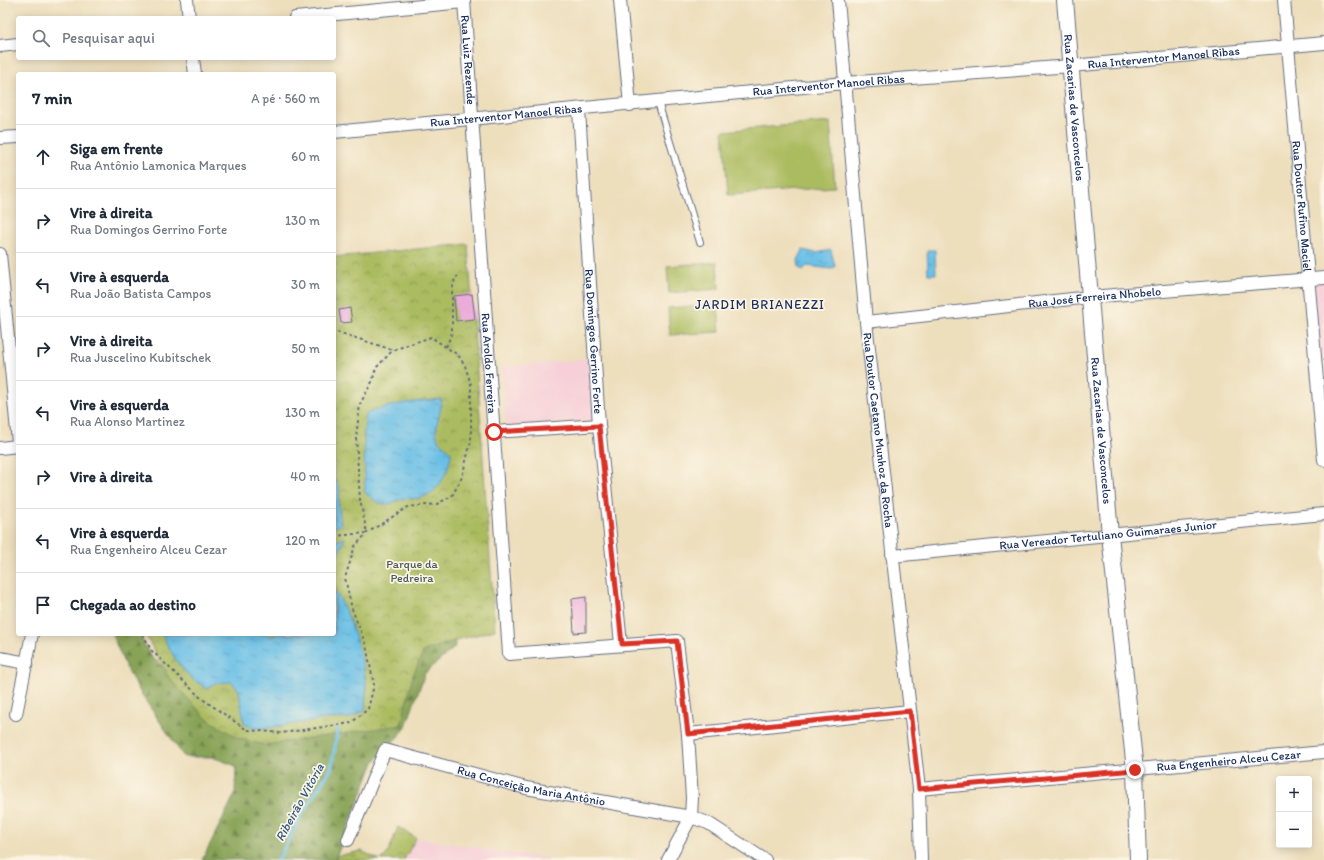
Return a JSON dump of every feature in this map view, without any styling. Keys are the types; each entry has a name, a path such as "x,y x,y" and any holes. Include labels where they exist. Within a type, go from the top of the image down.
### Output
{"street":[{"path":"187,0 189,16"},
{"path":"620,0 630,105"},
{"name":"Rua Doutor Caetano Munhoz da Rocha","path":"838,0 866,322 919,789 921,860"},
{"name":"Rua Zacarias de Vasconcelos","path":"1065,0 1110,535 1135,770 1138,860"},
{"name":"Rua Doutor Rufino Maciel","path":"1284,0 1324,460"},
{"path":"315,16 464,1"},
{"name":"Rua Luiz Rezende","path":"464,1 473,119"},
{"name":"Rua Interventor Manoel Ribas","path":"336,132 579,110 845,83 1071,66 1324,43"},
{"path":"0,46 16,44"},
{"path":"193,60 195,72"},
{"name":"Rua Domingos Gerrino Forte","path":"579,110 599,426 622,644"},
{"name":"Rua Aroldo Ferreira","path":"473,119 510,654 622,644"},
{"path":"0,138 16,137"},
{"path":"0,254 16,421"},
{"name":"Rua José Ferreira Nhobelo","path":"866,322 1090,298 1324,278"},
{"path":"494,432 599,426"},
{"path":"0,448 16,446"},
{"name":"Rua Vereador Tertuliano Guimaraes Junior","path":"892,556 1324,514"},
{"path":"16,714 32,636"},
{"path":"622,644 677,641 688,734 692,798 691,818 668,860"},
{"path":"0,658 27,663"},
{"path":"688,734 910,711"},
{"name":"Rua Conceição Maria Antônio","path":"348,840 384,750 526,788 691,818 708,824 765,860"},
{"name":"Rua Engenheiro Alceu Cezar","path":"919,789 1324,752"}],"lane":[{"path":"658,102 700,242"}],"path":[{"path":"446,347 452,333 452,291 455,278 458,276"},
{"path":"336,332 394,350"},
{"path":"144,636 151,650 201,698 247,730 282,733 351,723 368,709 374,685 366,645 352,609 345,578 355,546 367,533 408,507 437,504 452,496 462,477 471,441 471,384 465,366 458,355 431,337 394,350 376,368 372,382 360,404 356,438 360,500 367,533"},
{"path":"336,536 367,533"}],"shaded area":[{"path":"1324,281 1324,426 1312,282"},
{"path":"588,359 595,420 506,426 502,367"},
{"path":"416,838 505,852 554,860 404,860"}],"green space":[{"path":"830,122 835,187 728,195 723,131"},
{"name":"Parque da Pedreira","path":"468,244 495,630 453,641 424,651 413,675 401,725 264,745 236,737 206,718 169,678 146,636 336,636 336,257"},
{"path":"717,262 719,289 669,293 667,266"},
{"path":"718,305 720,332 670,335 668,308"},
{"path":"353,574 460,624 454,648 425,673 405,729 374,762 335,860 202,860 235,794 236,766 212,757 184,757 143,697 126,668 113,636 140,636 151,656 193,696 307,735"},
{"path":"398,827 416,838 404,860 381,860 388,853"},
{"path":"361,851 380,860 335,860 337,856"}],"water":[{"path":"803,250 816,253 831,250 835,267 832,269 807,266 803,270 799,268 798,260"},
{"path":"927,250 935,250 936,274 928,274"},
{"path":"441,399 441,409 436,435 440,443 451,452 446,473 438,486 427,496 401,499 387,504 375,500 365,493 364,431 366,414 393,405"},
{"path":"336,481 339,489 341,525 336,526"},
{"path":"345,538 336,557 336,541"},
{"path":"336,593 345,610 355,636 362,661 366,684 365,710 350,718 327,719 268,728 252,728 244,723 239,691 232,682 215,683 208,689 192,679 180,666 170,651 163,636 336,636"}],"building":[{"path":"472,294 475,319 456,321 454,296"},
{"path":"350,308 352,322 341,323 339,310"},
{"path":"586,597 586,632 574,633 572,599"}],"waterway":[{"name":"Ribeirão Vitória","path":"278,860 305,809 331,769 338,729"}],"district":[{"name":"JARDIM BRIANEZZI","path":"760,304"}],"route":[{"path":"494,432 599,426 622,644 677,641 688,734 910,711 919,789 1135,770"}]}
